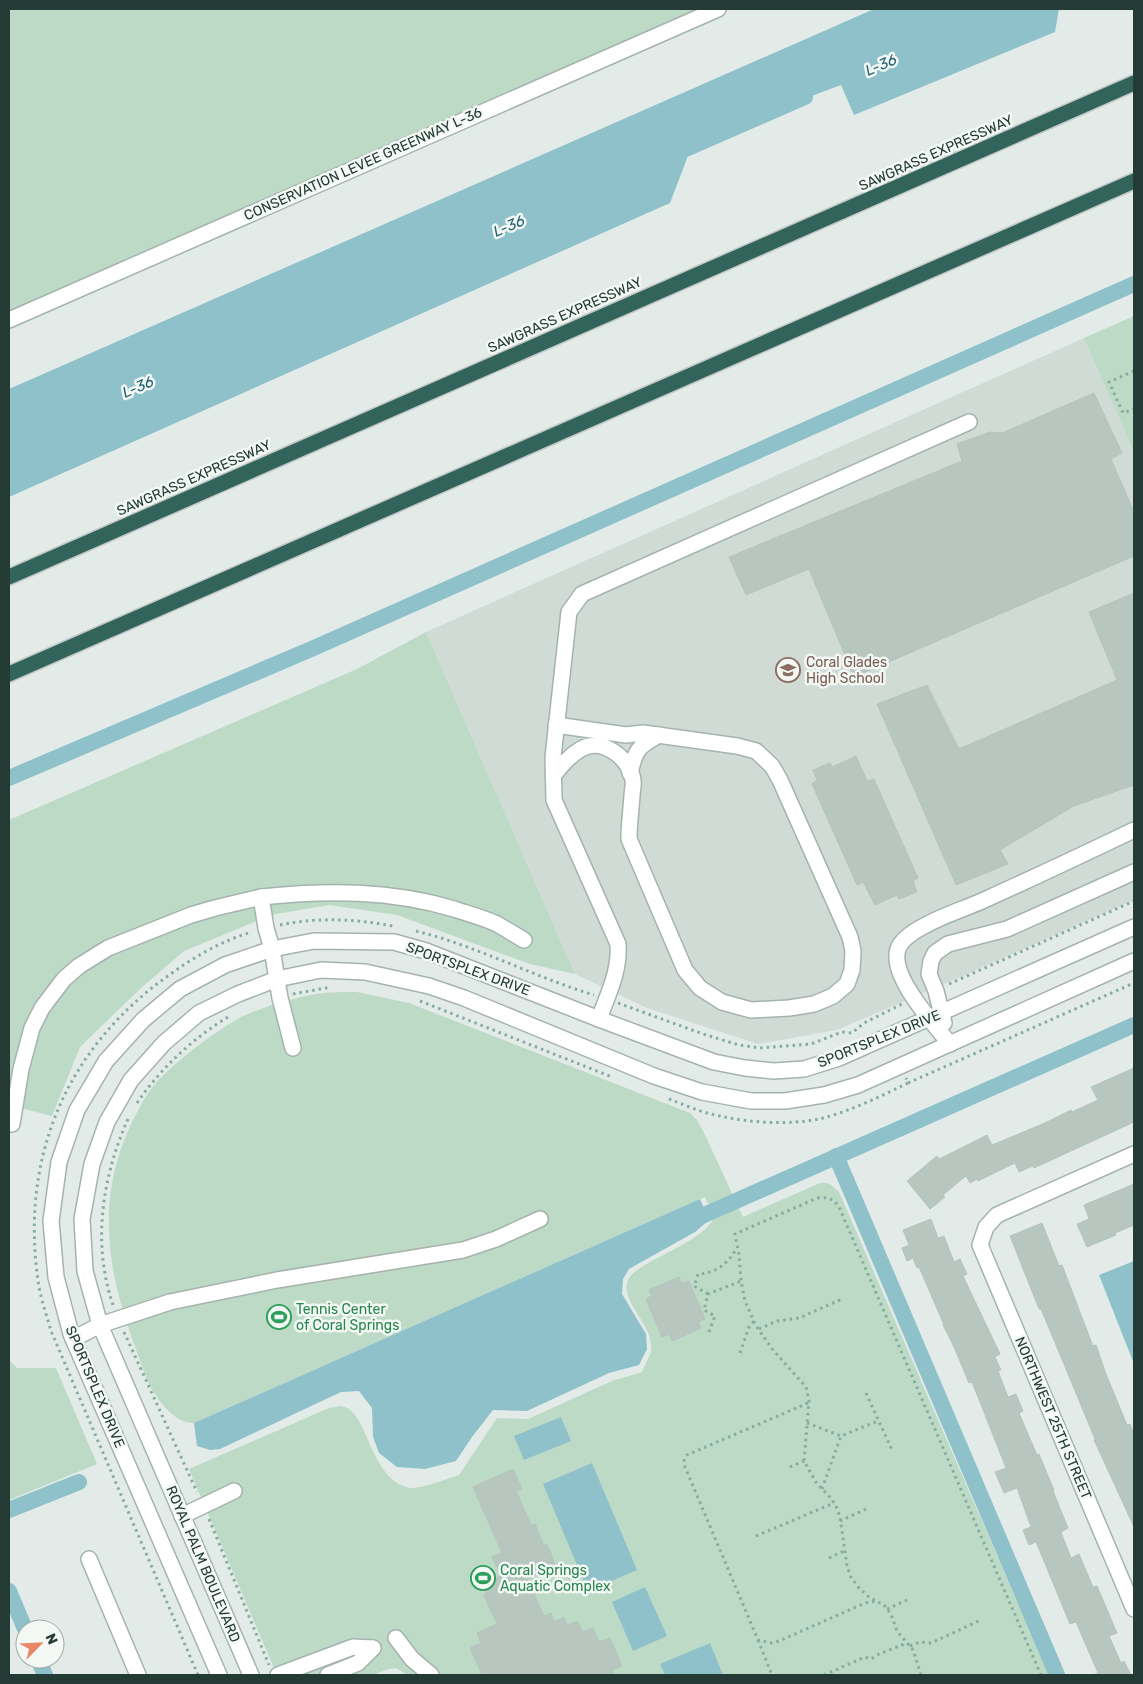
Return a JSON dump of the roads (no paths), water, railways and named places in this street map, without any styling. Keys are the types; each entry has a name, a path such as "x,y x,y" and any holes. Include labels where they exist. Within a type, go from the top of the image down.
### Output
{"highway":[{"name":"SAWGRASS EXPRESSWAY","path":"9,577 1134,83"},
{"path":"9,674 1134,180"}],"street":[{"name":"CONSERVATION LEVEE GREENWAY L-36","path":"9,320 718,9"},
{"path":"599,1019 615,976 619,958 618,944 554,800 553,757 569,612 582,594 969,422"},
{"path":"553,776 565,761 582,748 599,746 614,751 626,763 633,780 629,839 685,970 700,988 722,1002 751,1010 789,1008 814,1004 833,996 847,984 852,970 853,951 850,937 780,780 772,766 756,751 737,746 643,733 626,735 556,725"},
{"path":"630,773 633,758 644,743 658,735"},
{"path":"950,1044 936,1016 913,998 902,976 897,961 898,949 906,938 926,925 974,905 1134,830"},
{"path":"936,1016 936,991 929,974 931,961 935,953 948,944 1007,929 1134,872"},
{"path":"12,1124 21,1069 32,1028 42,1008 64,979 79,966 108,948 199,913 261,897 309,892 391,894 432,902 472,915 497,924 524,940"},
{"path":"261,897 280,998 293,1048"},
{"name":"SPORTSPLEX DRIVE","path":"128,1465 74,1339 56,1277 51,1221 59,1162 77,1110 106,1061 143,1020 180,989 225,965 272,949 314,941 394,942 426,951 714,1062 774,1071 804,1069 838,1058 887,1038 1134,927"},
{"name":"SPORTSPLEX DRIVE","path":"154,1453 100,1326 85,1271 82,1219 92,1164 107,1122 131,1080 164,1042 199,1013 238,994 277,979 320,970 365,972 429,986 464,998 654,1076 702,1092 752,1101 785,1101 824,1095 858,1085 1134,961"},
{"name":"NORTHWEST 25TH STREET","path":"1134,1154 997,1215 986,1227 980,1245 1134,1609"},
{"path":"74,1339 100,1326 170,1302 277,1280 463,1250 496,1239 540,1219"},
{"name":"ROYAL PALM BOULEVARD","path":"154,1453 251,1675"},
{"name":"ROYAL PALM BOULEVARD","path":"128,1465 219,1675"},
{"path":"182,1516 234,1491"},
{"path":"89,1559 138,1675"},
{"path":"396,1638 412,1660 431,1675"},
{"path":"278,1675 353,1646 373,1648 358,1663 328,1675"}],"water":[{"path":"874,9 1059,9 1055,32 854,115 841,85 694,140 670,203 9,497 9,389"},
{"path":"700,1199 709,1220 695,1232 629,1269 623,1279 622,1294 646,1334 647,1349 639,1365 609,1373 527,1411 493,1410 456,1461 425,1469 397,1467 379,1453 373,1437 372,1408 359,1391 341,1392 220,1449 210,1450 197,1446 194,1423"},
{"path":"1134,1261 1134,1364 1099,1275"},
{"path":"561,1417 571,1441 524,1460 514,1436"},
{"path":"592,1463 637,1570 588,1591 543,1484"},
{"path":"645,1587 667,1636 633,1651 612,1602"},
{"path":"710,1643 723,1675 665,1675 660,1664"}],"waterway":[{"name":"L-36","path":"672,155 805,97"},
{"path":"9,778 316,647 1134,284"},
{"path":"686,1223 1134,1025"},
{"path":"836,1156 1057,1675"},
{"path":"9,1510 79,1482"},
{"path":"9,1591 21,1619"},
{"path":"42,1669 45,1675"}],"place":[{"name":"Coral Glades High School","path":"788,670"},
{"name":"Tennis Center of Coral Springs","path":"279,1317"},
{"name":"Coral Springs Aquatic Complex","path":"483,1578"}]}
